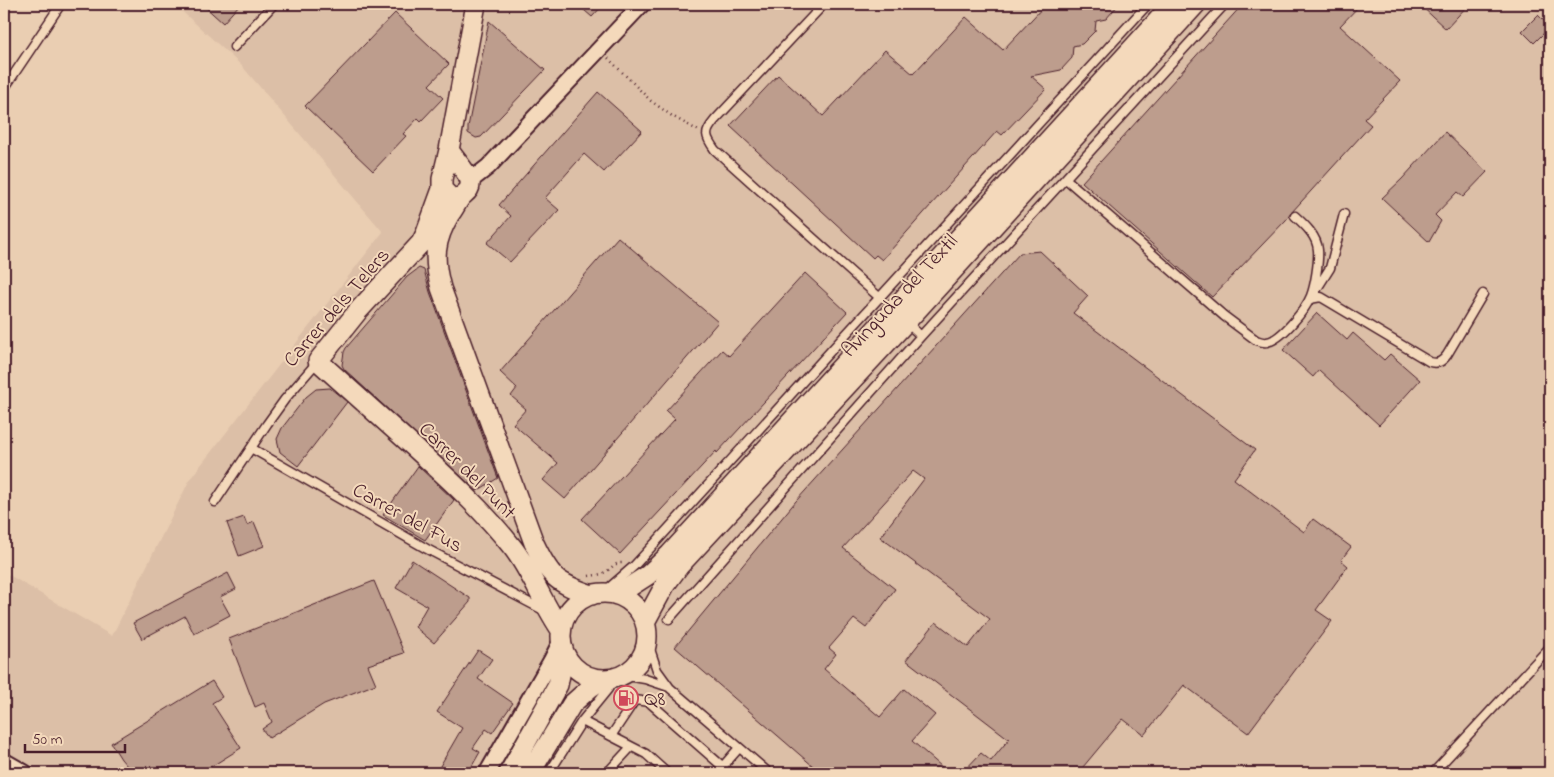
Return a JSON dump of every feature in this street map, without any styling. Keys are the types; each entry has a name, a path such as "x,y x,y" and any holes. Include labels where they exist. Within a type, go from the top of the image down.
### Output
{"street":[{"name":"Carrer dels Telers","path":"318,361 358,311 407,260 426,233 443,182 476,4"},
{"path":"464,183 453,169 443,182 447,196 452,198 464,183 488,167 642,4"},
{"name":"Avinguda del Tèxtil","path":"604,595 648,575 670,554 1173,4"},
{"name":"Avinguda del Tèxtil","path":"646,631 650,610 664,586 679,566 906,322 1196,4"},
{"path":"449,150 464,183"},
{"path":"464,183 440,235 437,246 436,268 444,298 534,543 551,574 567,586 634,605 646,631 645,651 639,661 632,669 590,687 572,704 530,773"},
{"path":"407,260 417,257 424,258 436,268"},
{"name":"Carrer del Punt","path":"318,361 472,501 515,550 550,614 562,642"},
{"path":"509,773 558,685 565,618 571,608 581,600 604,595"},
{"path":"562,642 571,664 580,672 591,678 613,678"},
{"path":"487,773 562,642"},
{"path":"4,761 26,773"}],"lane":[{"path":"4,89 61,4"},
{"path":"234,47 274,4"},
{"path":"824,4 712,124 706,135 715,150 880,298"},
{"path":"604,595 634,566 1148,4"},
{"path":"669,619 921,336 1225,4"},
{"path":"1066,179 1224,316 1256,340 1267,342 1279,336 1294,321 1330,268 1344,214"},
{"path":"1295,216 1311,233 1318,250 1313,291 1310,299"},
{"path":"1310,299 1321,297 1430,362 1435,363 1443,360 1447,355 1483,294"},
{"path":"906,322 921,336"},
{"name":"Carrer dels Telers","path":"215,502 285,399 318,361"},
{"name":"Carrer del Fus","path":"252,448 426,549 550,614"},
{"path":"646,631 657,670 670,688 769,773"},
{"path":"1433,773 1550,647"},
{"path":"549,773 582,721 608,689 613,678 645,679 670,688"},
{"path":"610,736 635,700 649,702 730,773"},
{"path":"582,721 646,754 667,773"},
{"path":"607,773 631,746"},
{"path":"717,773 739,748"}],"path":[{"path":"599,50 651,101 672,116 706,135"}],"shaded area":[{"path":"174,4 1550,4 1550,773 4,773 4,572 112,636 190,479 383,232 242,66"}],"building":[{"path":"202,4 240,4 223,23"},
{"path":"577,4 604,4 592,17"},
{"path":"1046,4 1119,4 1106,19 1096,21 1095,31 1082,44 1073,46 1072,58 1061,70 1031,76 1046,89 1002,135 997,131 882,260 876,255 873,258 730,126 778,75 823,116 885,50 913,74 966,17 1003,50"},
{"path":"1243,4 1361,4 1340,26 1400,81 1364,119 1371,125 1286,220 1212,297 1082,182"},
{"path":"1419,4 1469,4 1446,29"},
{"path":"395,13 449,64 429,85 443,98 421,121 418,118 403,134 406,136 373,171 305,106"},
{"path":"1538,15 1550,27 1534,43 1522,31"},
{"path":"489,21 545,70 481,137 476,138 468,133 468,127"},
{"path":"598,92 642,131 604,172 584,154 545,198 559,210 510,262 487,243 511,216 499,205"},
{"path":"1445,132 1487,172 1463,197 1457,192 1435,215 1441,221 1429,242 1382,198"},
{"path":"618,237 718,322 565,499 543,480 558,463 513,424 526,409 511,396 517,388 500,372"},
{"path":"1040,251 1088,296 1073,313 1255,450 1234,479 1304,532 1313,519 1351,547 1341,560 1348,566 1316,610 1332,621 1248,733 1184,685 1144,735 1123,719 1078,773 962,773 981,753 991,761 1009,739 906,660 936,622 968,647 990,619 880,537 924,479 913,471 843,548 895,589 866,628 854,619 829,648 836,654 824,669 880,717 904,689 935,715 912,741 949,773 821,773 675,647 796,501 1020,253"},
{"path":"419,268 424,270 430,292 498,478 477,491 344,369 342,365 346,348 407,277"},
{"path":"805,273 847,312 717,453 716,451 620,554 582,519 675,419 666,411 722,350 729,356"},
{"path":"1317,313 1347,340 1353,333 1384,360 1390,354 1420,380 1379,425 1319,370 1313,377 1283,350"},
{"path":"330,388 347,402 298,466 280,452 277,439 282,428 306,397 316,389"},
{"path":"418,466 454,500 425,540 383,515"},
{"path":"244,517 247,525 254,522 264,546 239,556 227,523"},
{"path":"412,560 470,598 470,602 434,643 415,627 427,606 396,588"},
{"path":"228,573 236,589 220,597 230,615 194,634 185,616 142,639 133,623"},
{"path":"374,581 404,653 368,665 376,684 324,704 269,738 262,729 272,722 264,703 255,707 229,639"},
{"path":"478,650 492,659 478,679 513,703 492,733 486,729 473,748 480,752 468,773 436,773 462,728 437,712"},
{"path":"212,681 222,697 212,703 241,748 201,773 133,773 111,743"}],"place":[{"name":"Q8","path":"626,698"}]}
